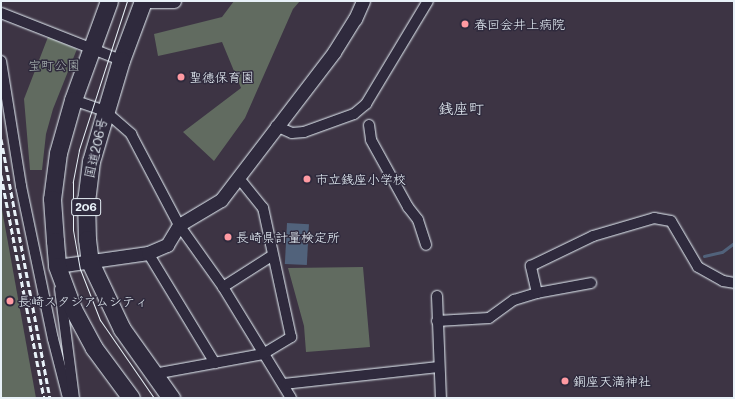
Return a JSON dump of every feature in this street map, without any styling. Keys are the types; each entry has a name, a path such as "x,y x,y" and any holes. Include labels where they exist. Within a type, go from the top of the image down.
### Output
{"highway":[{"name":"206","path":"109,1 73,100 58,152 52,199 57,266 74,309 94,348 131,398"},
{"name":"国道206号","path":"143,1 104,111 91,160 86,199 90,262 122,329 171,398"}],"street":[{"path":"146,1 174,1"},
{"path":"74,398 57,266 148,253 167,245 179,225 221,200 334,52 355,19 363,1"},
{"path":"276,126 292,133 304,132 354,114 366,104 428,1"},
{"path":"1,13 121,60"},
{"path":"1,61 25,208 68,398"},
{"path":"73,100 104,111 132,134 179,225 223,287 263,354 284,384 291,398"},
{"path":"369,125 371,140 408,207 418,220 426,245"},
{"path":"154,374 263,354 291,337 263,208 239,178"},
{"path":"537,293 531,266 593,236 654,218 670,221 698,267 723,281 734,283"},
{"path":"148,253 215,363"},
{"path":"223,287 273,255"},
{"path":"437,321 489,318 514,300 537,293 591,282"},
{"path":"437,296 438,368 441,398"},
{"path":"284,384 438,368"}],"green space":[{"path":"234,1 300,1 293,9 245,118 214,161 183,132 241,88 222,42 158,56 154,34 222,17"},
{"name":"宝町公園","path":"48,37 77,49 53,109 46,134 42,170 30,170 24,99"},
{"name":"長崎スタジアムシティ","path":"1,204 36,398 1,398"},
{"path":"363,267 370,347 306,352 304,326 288,268"}],"water":[{"path":"287,223 309,224 307,265 285,264"}],"waterway":[{"path":"704,256 722,252 734,243"}],"tram line":[{"path":"127,1 79,150 73,182 73,230 80,269 100,320 154,398"}],"railway":[{"path":"1,139 50,398"},
{"path":"1,175 44,398"}],"place":[{"name":"春回会井上病院","path":"465,24"},
{"name":"聖徳保育園","path":"181,77"},
{"name":"市立銭座小学校","path":"307,179"},
{"name":"長崎県計量検定所","path":"228,237"},
{"name":"長崎スタジアムシティ","path":"10,301"},
{"name":"銅座天満神社","path":"565,381"}],"district":[{"name":"銭座町","path":"461,109"}]}
